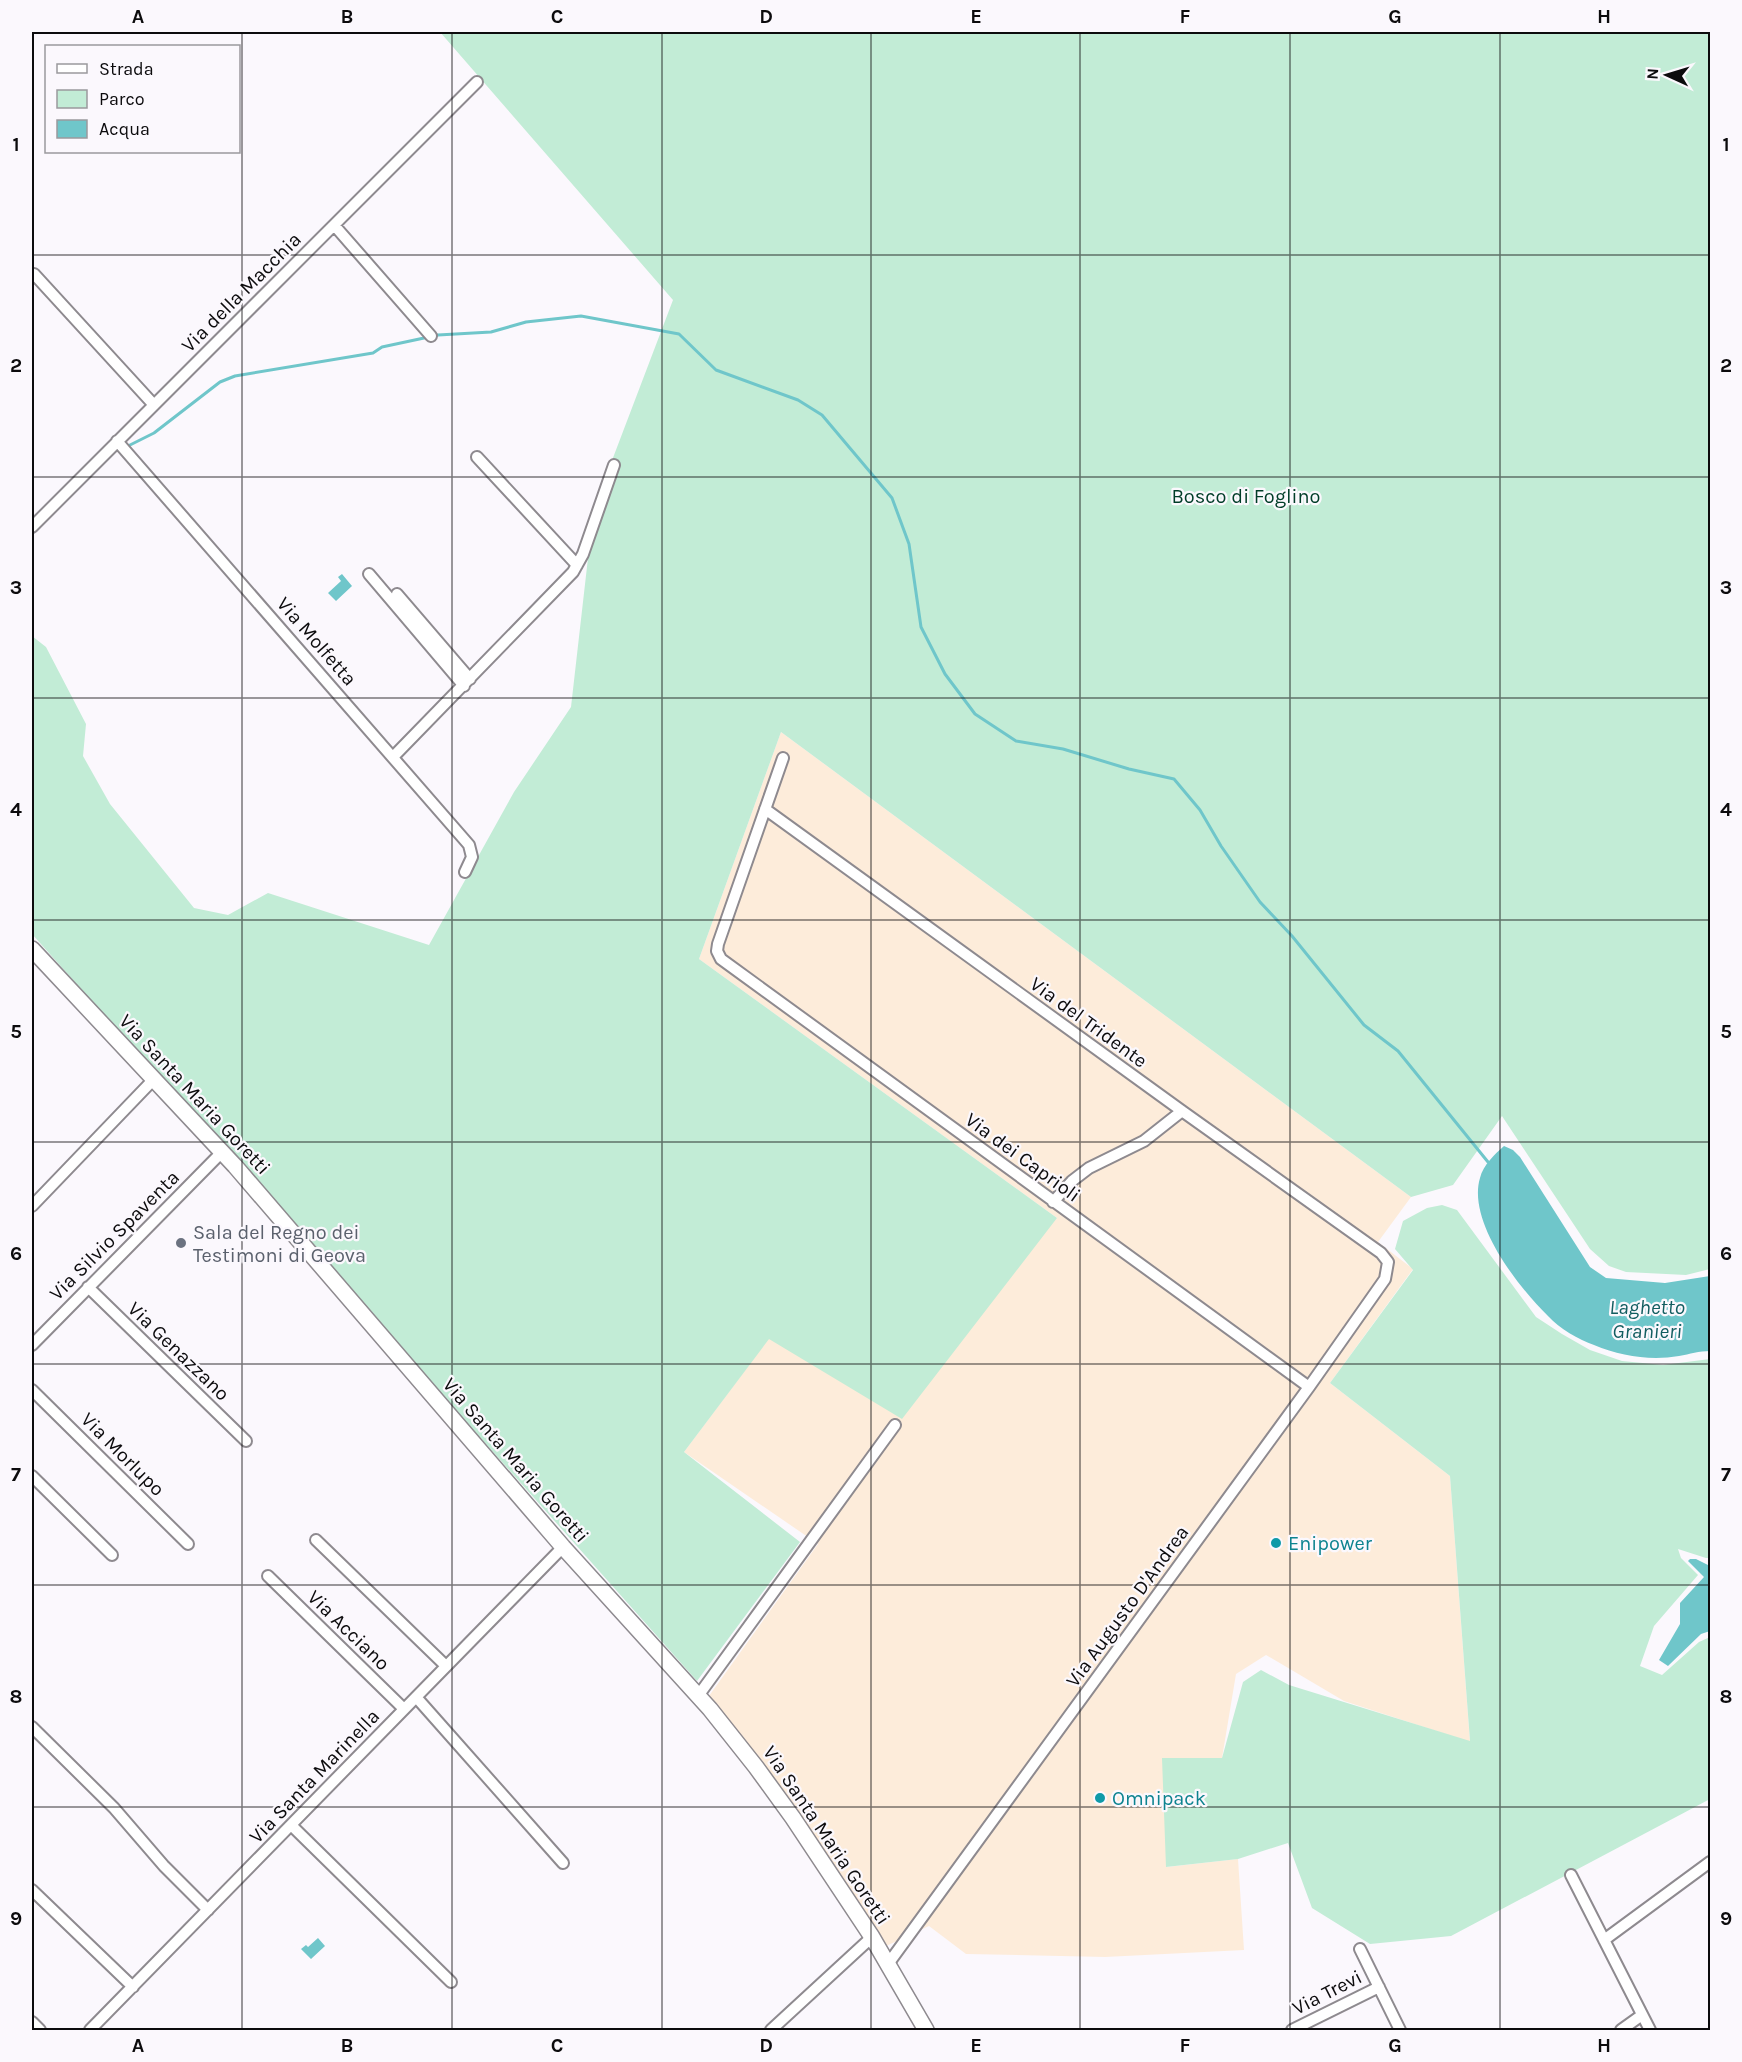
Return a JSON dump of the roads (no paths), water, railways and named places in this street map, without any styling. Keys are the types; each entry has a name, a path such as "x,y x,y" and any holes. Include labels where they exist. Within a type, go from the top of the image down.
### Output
{"main road":[{"name":"Via Santa Maria Goretti","path":"32,949 222,1152 563,1547 698,1696 774,1790 872,1937 926,2031"}],"street":[{"name":"Via della Macchia","path":"32,527 477,82"},
{"path":"334,225 431,336"},
{"path":"34,274 154,405"},
{"name":"Via Molfetta","path":"118,442 469,845 472,857 465,872"},
{"path":"477,457 577,565"},
{"path":"393,757 564,582 577,565 614,465"},
{"path":"369,574 467,683"},
{"path":"397,594 467,683"},
{"path":"765,809 783,758"},
{"name":"Via dei Caprioli","path":"765,809 718,944 718,955 723,961 1309,1387"},
{"name":"Via del Tridente","path":"765,809 1383,1255 1387,1259 1388,1266"},
{"path":"32,1206 154,1079"},
{"path":"1053,1202 1083,1172 1102,1160 1144,1142 1182,1112"},
{"name":"Via Silvio Spaventa","path":"32,1345 222,1152"},
{"name":"Via Augusto D'Andrea","path":"888,1964 1309,1387 1385,1279 1388,1266"},
{"name":"Via Genazzano","path":"88,1287 246,1441"},
{"name":"Via Morlupo","path":"32,1390 188,1544"},
{"path":"698,1696 895,1425"},
{"path":"32,1476 112,1555"},
{"path":"316,1540 446,1666"},
{"name":"Via Santa Marinella","path":"90,2031 563,1547"},
{"name":"Via Acciano","path":"268,1576 404,1709"},
{"path":"416,1697 563,1863"},
{"path":"32,1727 119,1814 164,1866 208,1910"},
{"path":"291,1825 451,1982"},
{"path":"1604,1940 1710,1862"},
{"path":"1571,1875 1650,2031"},
{"path":"32,1890 133,1987"},
{"path":"771,2031 872,1937"},
{"name":"Via Trevi","path":"1360,1949 1400,2031"},
{"name":"Via Trevi","path":"1292,2031 1379,1987"},
{"path":"1621,2031 1642,2014"},
{"path":"32,2022 40,2031"}],"water":[{"path":"342,574 352,586 336,601 328,593 341,581 338,577"},
{"name":"Laghetto Granieri","path":"1504,1146 1513,1150 1520,1157 1590,1267 1606,1278 1665,1283 1710,1276 1710,1351 1657,1358 1625,1355 1582,1340 1563,1329 1548,1316 1510,1271 1488,1233 1481,1214 1478,1195 1480,1178 1490,1160"},
{"path":"1696,1559 1710,1566 1710,1631 1701,1634 1668,1666 1659,1660 1680,1624 1680,1603 1704,1577 1688,1561"},
{"path":"318,1938 325,1946 311,1959 301,1949 306,1945 308,1947"}],"waterway":[{"path":"126,447 154,433 220,382 235,376 373,353 382,347 438,335 491,332 526,322 581,316 679,334 716,370 798,400 822,415 892,498 909,544 921,627 945,674 975,714 1016,741 1063,749 1129,769 1174,779 1200,810 1221,846 1260,902 1292,936 1364,1025 1398,1051 1488,1162"}],"place":[{"name":"Sala del Regno dei Testimoni di Geova","path":"181,1243"},
{"name":"Enipower","path":"1276,1543"},
{"name":"Omnipack","path":"1100,1798"}],"park label":[{"name":"Bosco di Foglino","path":"1246,496"}]}
